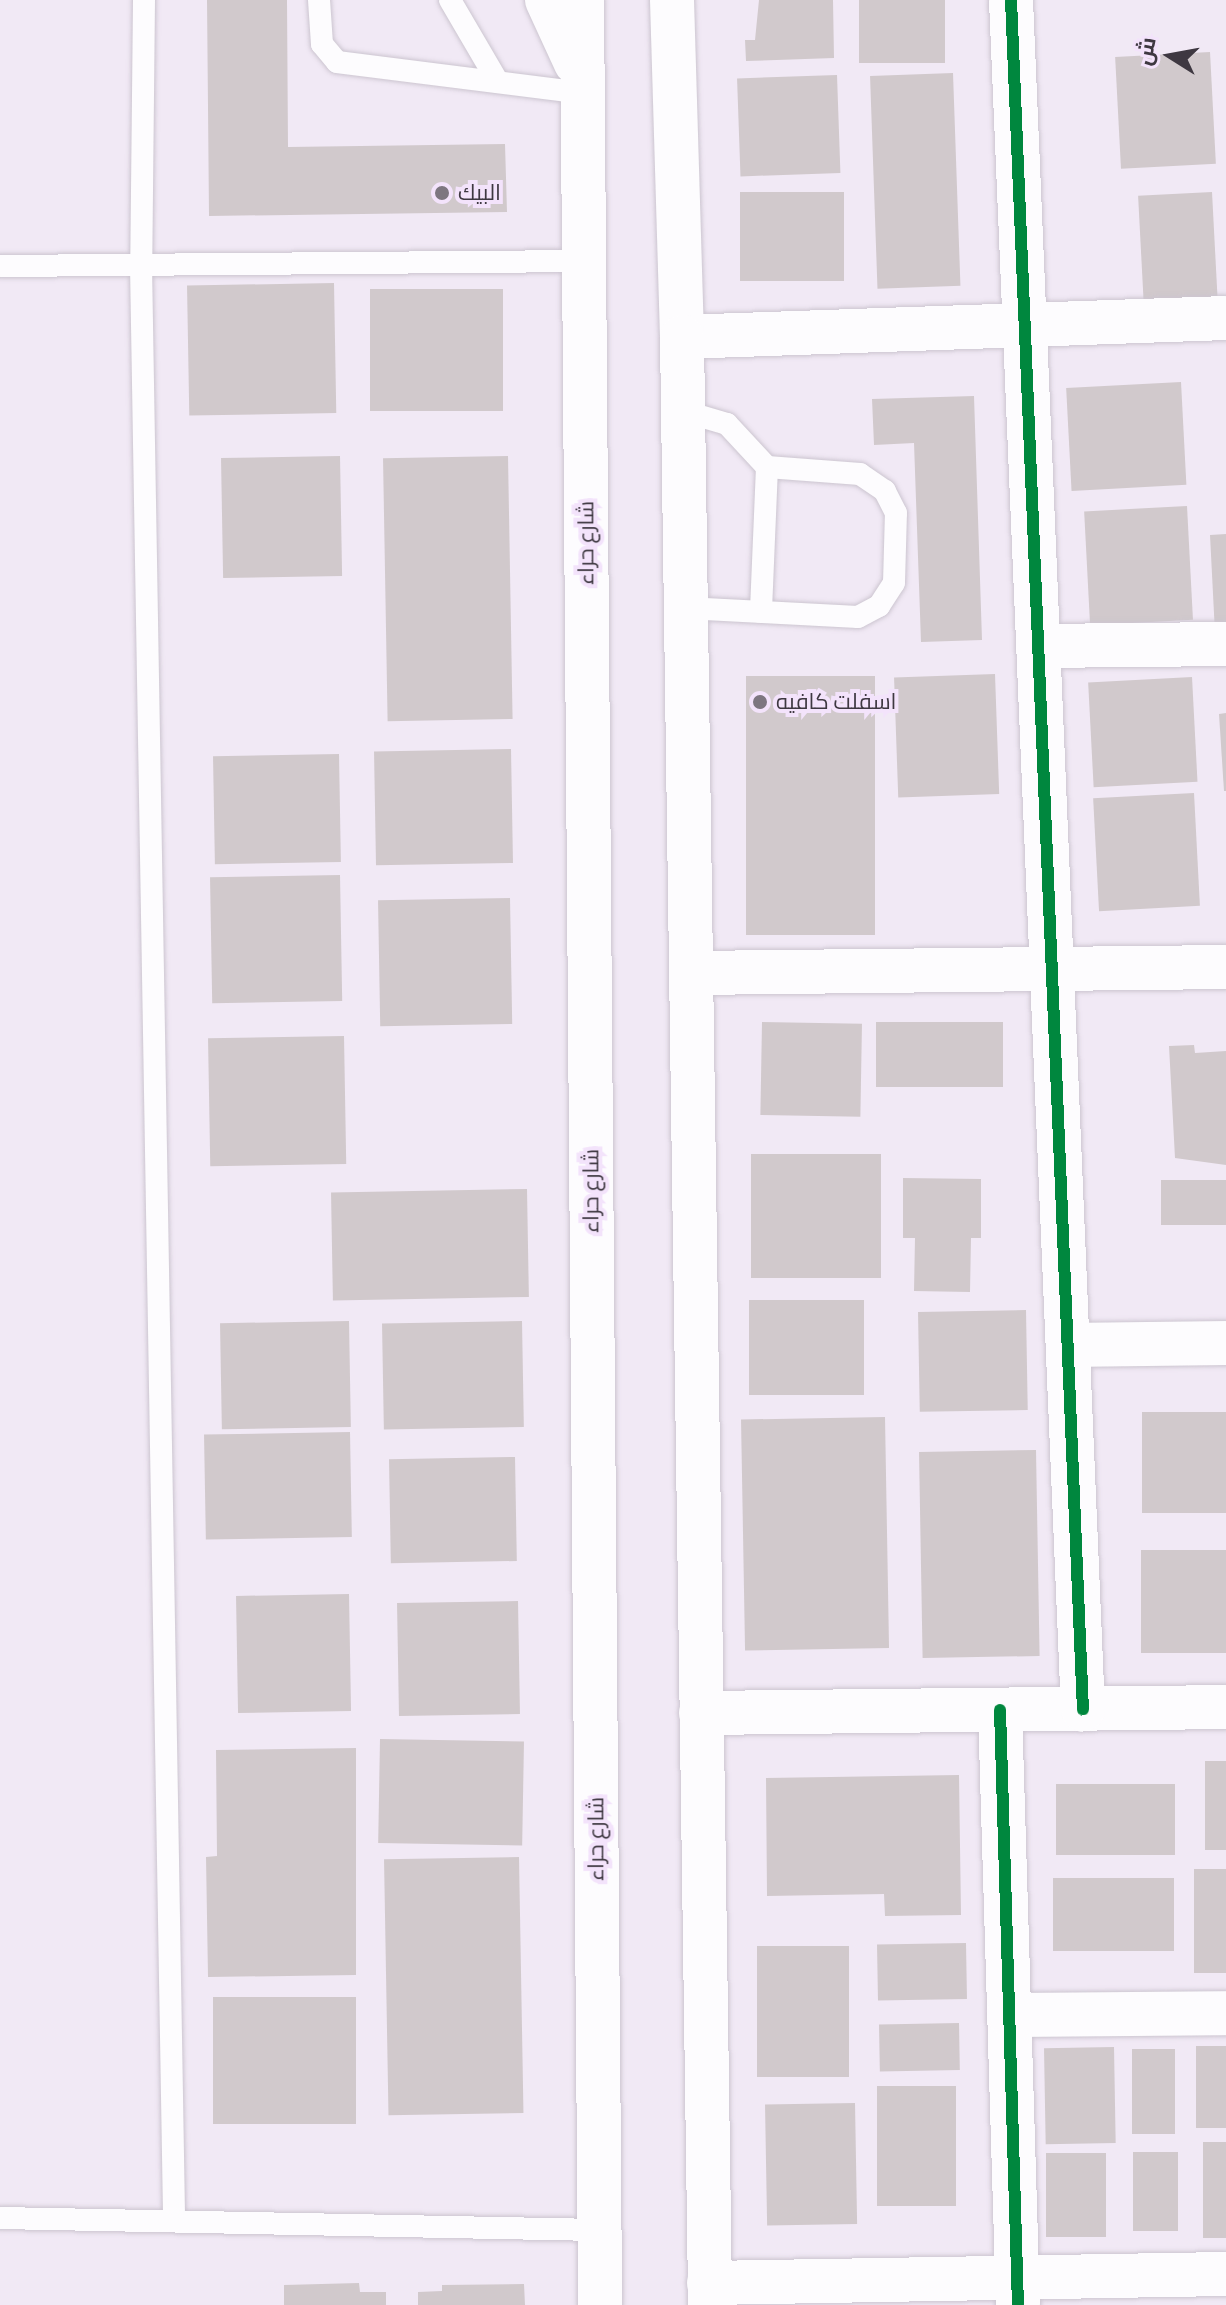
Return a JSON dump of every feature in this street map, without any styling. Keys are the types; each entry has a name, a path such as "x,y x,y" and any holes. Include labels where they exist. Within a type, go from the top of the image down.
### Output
{"street":[{"name":"شارع حراء","path":"547,0 582,85"},
{"name":"شارع حراء","path":"582,0 600,2305"},
{"path":"672,0 673,121 682,337 709,2294 1018,2291 1226,2274"},
{"path":"673,121 696,0"},
{"path":"1011,0 1083,1709"},
{"path":"682,337 1226,318"},
{"path":"1038,646 1226,644"},
{"path":"691,973 1226,967"},
{"path":"1068,1345 1226,1343"},
{"path":"701,1713 1226,1707"},
{"path":"1000,1710 1018,2291"},
{"path":"1009,2015 1226,2013"}],"lane":[{"path":"144,0 141,265 174,2221"},
{"path":"319,0 322,44 337,62 498,82 582,85"},
{"path":"450,0 498,82"},
{"path":"0,266 584,261"},
{"path":"683,411 727,424 767,467 860,474 885,491 896,513 894,583 879,606 858,617 686,608"},
{"path":"761,612 767,467"},
{"path":"0,2218 600,2230"}],"building":[{"path":"207,0 287,0 288,147 505,144 507,212 209,216"},
{"path":"759,0 833,0 834,58 746,61 745,40 755,40"},
{"path":"859,0 945,0 945,63 859,63"},
{"path":"1210,52 1216,164 1121,169 1115,57"},
{"path":"953,73 960,286 877,289 870,76"},
{"path":"837,75 840,173 740,176 737,78"},
{"path":"740,192 844,192 844,281 740,281"},
{"path":"1212,192 1218,305 1144,309 1138,196"},
{"path":"334,283 336,413 189,416 187,286"},
{"path":"370,289 503,289 503,411 370,411"},
{"path":"1181,382 1186,485 1072,491 1066,388"},
{"path":"974,396 982,640 921,642 914,443 874,445 872,399"},
{"path":"340,456 342,576 223,578 221,458"},
{"path":"508,456 513,719 388,721 383,458"},
{"path":"1187,506 1193,620 1090,625 1084,511"},
{"path":"1226,534 1226,632 1215,633 1210,535"},
{"path":"995,674 999,794 898,797 894,678"},
{"path":"746,676 875,676 875,935 746,935"},
{"path":"1192,677 1197,782 1094,787 1088,682"},
{"path":"1226,713 1226,791 1224,791 1219,714"},
{"path":"511,749 513,863 376,865 374,751"},
{"path":"339,754 341,862 215,864 213,756"},
{"path":"1194,793 1200,906 1099,911 1093,798"},
{"path":"340,875 342,1001 212,1003 210,877"},
{"path":"510,898 512,1024 380,1026 378,900"},
{"path":"762,1022 862,1024 860,1117 760,1115"},
{"path":"876,1022 1003,1022 1003,1087 876,1087"},
{"path":"344,1036 346,1164 210,1166 208,1038"},
{"path":"1194,1045 1195,1053 1226,1051 1226,1165 1175,1158 1169,1046"},
{"path":"751,1154 881,1154 881,1278 751,1278"},
{"path":"903,1178 981,1179 981,1238 971,1238 970,1292 914,1291 915,1238 903,1238"},
{"path":"1161,1180 1226,1180 1226,1225 1161,1225"},
{"path":"527,1189 529,1297 333,1300 331,1192"},
{"path":"749,1300 864,1300 864,1395 749,1395"},
{"path":"1026,1310 1028,1410 920,1412 918,1312"},
{"path":"349,1321 351,1427 222,1429 220,1323"},
{"path":"522,1321 524,1427 384,1429 382,1323"},
{"path":"1142,1412 1226,1412 1226,1513 1142,1513"},
{"path":"885,1417 889,1648 745,1650 741,1420"},
{"path":"350,1432 352,1537 206,1540 204,1435"},
{"path":"1036,1450 1040,1656 923,1658 919,1452"},
{"path":"515,1457 517,1561 391,1563 389,1459"},
{"path":"1141,1550 1226,1550 1226,1653 1141,1653"},
{"path":"349,1594 351,1711 238,1713 236,1596"},
{"path":"518,1601 520,1714 399,1716 397,1603"},
{"path":"380,1739 524,1742 522,1845 378,1843"},
{"path":"356,1748 356,1975 208,1977 206,1857 217,1856 216,1750"},
{"path":"1205,1761 1226,1761 1226,1850 1205,1850"},
{"path":"959,1775 961,1915 885,1916 884,1894 767,1896 766,1778"},
{"path":"1056,1784 1175,1784 1175,1855 1056,1855"},
{"path":"519,1857 523,2113 388,2115 384,1859"},
{"path":"1194,1869 1226,1869 1226,1973 1194,1973"},
{"path":"1053,1878 1174,1878 1174,1951 1053,1951"},
{"path":"966,1943 967,1999 878,2001 877,1945"},
{"path":"757,1946 849,1946 849,2077 757,2077"},
{"path":"213,1997 356,1997 356,2124 213,2124"},
{"path":"959,2023 960,2070 880,2071 879,2024"},
{"path":"1196,2046 1226,2046 1226,2128 1196,2128"},
{"path":"1114,2047 1116,2143 1046,2144 1044,2048"},
{"path":"1132,2049 1175,2049 1175,2134 1132,2134"},
{"path":"877,2086 956,2086 956,2206 877,2206"},
{"path":"855,2103 857,2224 767,2226 765,2105"},
{"path":"1203,2142 1226,2142 1226,2238 1203,2238"},
{"path":"1133,2152 1178,2152 1178,2231 1133,2231"},
{"path":"1046,2153 1106,2153 1106,2237 1046,2237"},
{"path":"359,2283 360,2292 386,2292 386,2305 284,2305 284,2285"},
{"path":"524,2284 525,2305 418,2305 418,2292 442,2291 442,2285"}],"cycle path":[{"path":"1011,0 1083,1709"},
{"path":"1000,1710 1018,2305"}],"place":[{"name":"البيك","path":"442,193"},
{"name":"اسفلت كافيه","path":"760,702"}]}
